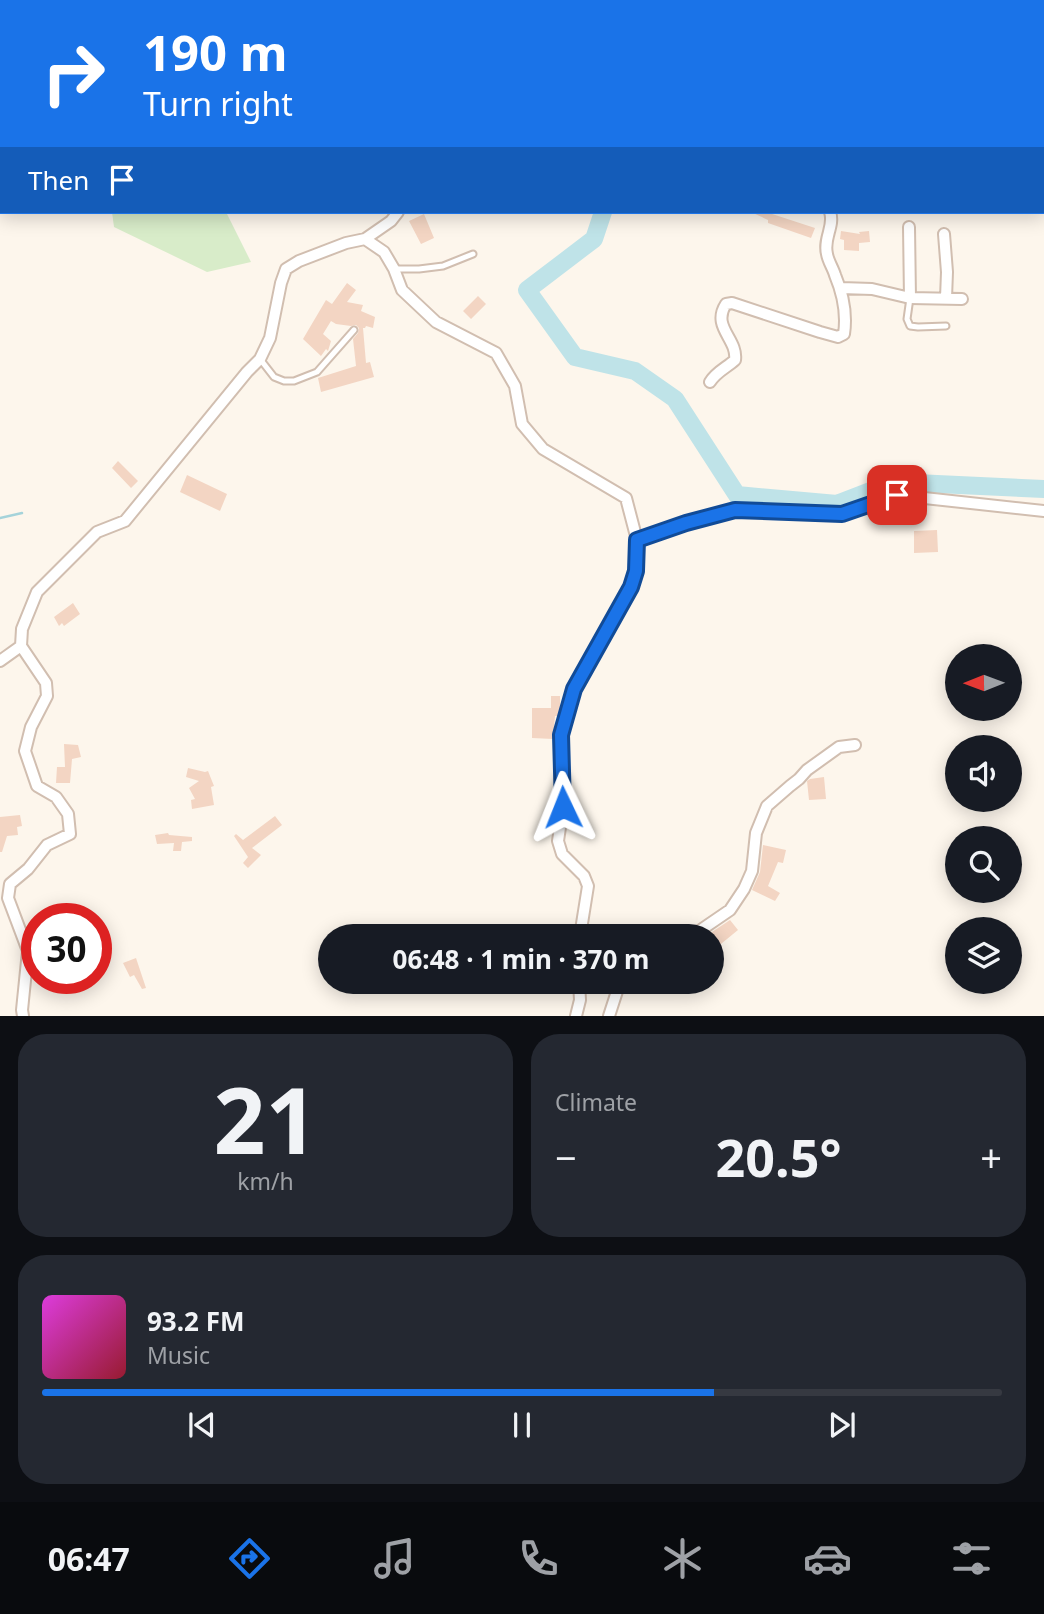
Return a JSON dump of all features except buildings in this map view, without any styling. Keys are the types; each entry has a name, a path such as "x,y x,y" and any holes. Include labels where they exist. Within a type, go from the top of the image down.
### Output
{"street":[{"path":"23,1016 28,951 8,898 10,884 28,869 47,845 70,834 68,814 56,797 37,786 25,751 31,727 47,696 46,683 21,646 22,629 37,592 97,532 125,522 260,359 270,338 286,269 299,261 346,243 365,239 396,214"},
{"path":"710,382 735,360 736,351 722,324 722,310 726,304 732,303 838,337 844,334 846,323 841,288 827,254 826,237 831,226 831,214"},
{"path":"909,227 910,298"},
{"path":"944,234 946,298"},
{"path":"365,239 384,252 402,290 436,322 496,353 515,386 522,424 543,449 626,498 637,540 636,571 631,587 574,689 561,735 563,807 558,841 562,854 584,876 588,886 582,924"},
{"path":"841,288 872,289 910,298 962,299"},
{"path":"637,540 735,510 842,514 897,495 1043,513"},
{"path":"0,661 21,646"},
{"path":"710,924 730,910 744,889 752,871 756,833 767,806 807,770 839,747 855,745"},
{"path":"576,1016 580,994"},
{"path":"609,1016 616,994"}],"lane":[{"path":"394,269 443,266 473,254"},
{"path":"910,298 907,319 910,326 946,326"},
{"path":"260,359 274,377 295,381 317,372 354,330"}],"green space":[{"path":"112,214 227,214 251,262 207,272 114,227"}],"waterway":[{"path":"602,214 594,239 527,290 575,357 635,371 675,399 737,495 837,504 894,482 1044,489"},
{"path":"0,518 22,513"}],"route":[{"path":"563,807 561,735 574,689 631,587 636,571 637,540 735,510 842,514 897,495"}]}
